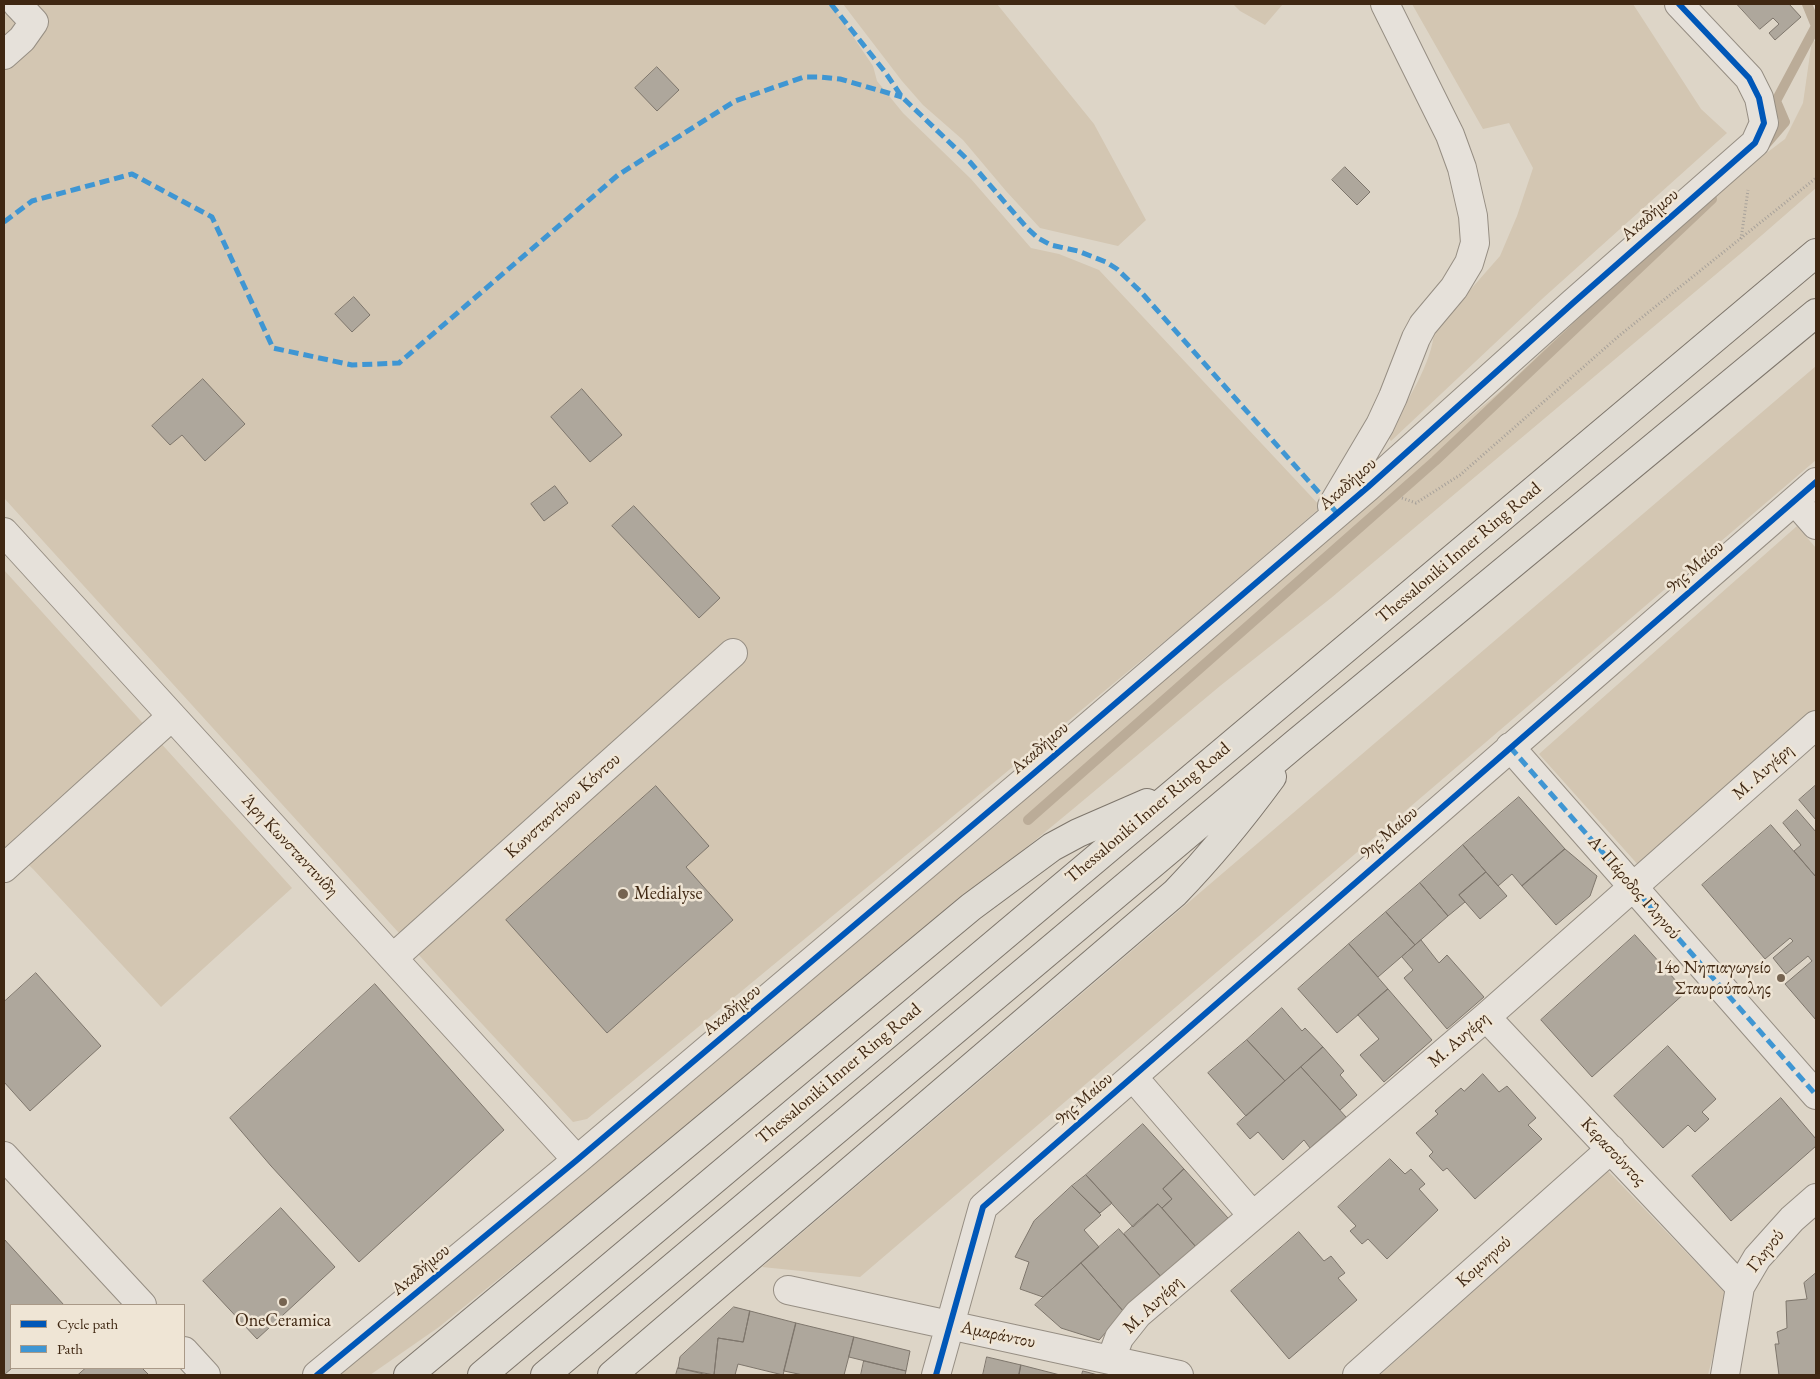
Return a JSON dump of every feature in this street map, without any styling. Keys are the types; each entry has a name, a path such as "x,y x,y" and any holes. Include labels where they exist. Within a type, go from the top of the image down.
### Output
{"highway":[{"name":"Thessaloniki Inner Ring Road","path":"482,1375 1816,253"},
{"path":"545,1375 1296,743 1816,313"},
{"path":"612,1375 1175,893 1201,867 1252,803 1296,743"},
{"path":"408,1375 971,907 1052,847 1078,833 1176,790"}],"street":[{"path":"1332,506 1380,424 1423,325 1454,288 1469,263 1475,243 1473,216 1462,168 1456,151 1438,108 1385,4"},
{"name":"Ακαδήμου","path":"317,1375 577,1160 1033,774 1368,487 1573,302 1754,143 1764,123 1759,98 1749,78 1680,4"},
{"path":"4,55 22,39 26,13"},
{"name":"9ης Μαίου","path":"950,1325 983,1207 1816,482"},
{"path":"1795,501 1816,525"},
{"name":"Άρη Κωνσταντινίδη","path":"4,532 577,1160"},
{"name":"Κωνσταντίνου Κόντου","path":"393,958 733,653"},
{"path":"4,868 171,717"},
{"name":"Μ. Αυγέρη","path":"1111,1360 1119,1338 1138,1314 1486,1017 1816,725"},
{"name":"Α' Πάροδος Γληνού","path":"1510,748 1816,1095"},
{"name":"Κερασούντος","path":"1486,1017 1740,1287"},
{"path":"1133,1077 1253,1216"},
{"name":"Κομνηνού","path":"1357,1375 1611,1149"},
{"path":"4,1156 141,1304"},
{"name":"Γληνού","path":"1725,1375 1740,1287 1757,1258 1792,1219 1816,1198"},
{"name":"Αμαράντου","path":"788,1290 1179,1375"},
{"path":"936,1375 950,1325"},
{"path":"185,1352 206,1375"}],"path":[{"path":"1368,487 1416,503 1460,475 1620,335 1816,178"}],"shaded area":[{"path":"4,4 831,4 873,66 877,81 903,113 971,179 1031,248 1059,254 1099,270 1321,507 1183,626 587,1119 573,1122 4,498"},
{"path":"843,4 997,4 1094,124 1146,220 1118,246 1040,228 963,140 923,105 902,81"},
{"path":"1233,4 1283,4 1265,25 1240,11"},
{"path":"1412,4 1633,4 1701,109 1727,133 1542,299 1391,441 1387,435 1423,370 1429,356 1434,331 1500,256 1517,216 1533,168 1509,123 1483,129"},
{"path":"1812,40 1816,42 1816,188 1331,598 1220,686 718,1102 439,1327 370,1375 336,1375 1000,822 1212,633 1503,389 1683,216 1785,139 1803,103"},
{"path":"1816,366 1816,460 860,1277 762,1267"},
{"path":"1797,526 1816,548 1816,711 1640,867 1539,754"},
{"path":"4,570 292,888 161,1007 33,869 8,846 4,850"},
{"path":"1608,1171 1728,1296 1708,1375 1380,1375"}],"building":[{"path":"1737,4 1789,4 1801,17 1775,40 1769,33 1779,24 1773,18 1760,29"},
{"path":"657,67 679,90 657,111 635,88"},
{"path":"1345,167 1370,192 1357,205 1332,180"},
{"path":"354,297 370,315 352,332 335,314"},
{"path":"203,379 245,424 205,461 182,435 170,445 152,426"},
{"path":"582,389 622,435 590,462 551,417"},
{"path":"555,486 568,503 544,521 531,504"},
{"path":"634,506 720,598 699,618 612,526"},
{"path":"1816,785 1816,820 1799,800"},
{"name":"Medialyse","path":"656,786 709,846 686,867 733,920 607,1033 506,920"},
{"path":"1519,797 1565,849 1522,886 1512,874 1498,886 1463,845"},
{"path":"1797,810 1816,832 1816,877 1794,851 1801,845 1783,823"},
{"path":"1771,825 1816,877 1816,1020 1785,984 1812,961 1808,956 1786,974 1773,958 1793,941 1790,938 1765,959 1702,885"},
{"path":"1463,845 1486,872 1459,895 1465,902 1448,916 1420,883"},
{"path":"1565,849 1597,876 1590,896 1556,925 1522,886"},
{"path":"1486,872 1507,896 1480,919 1459,895"},
{"path":"1420,883 1448,916 1415,945 1386,912"},
{"path":"1386,912 1415,945 1378,977 1349,944"},
{"path":"1635,935 1686,992 1592,1077 1541,1020"},
{"path":"1421,940 1439,963 1447,955 1484,997 1447,1029 1404,978 1413,970 1402,957"},
{"path":"1349,944 1388,989 1337,1033 1298,989"},
{"path":"36,973 101,1046 30,1111 4,1082 4,1002"},
{"path":"375,984 504,1130 359,1262 230,1118"},
{"path":"1388,989 1432,1040 1384,1082 1360,1055 1379,1039 1358,1015"},
{"path":"1282,1008 1302,1031 1305,1028 1323,1047 1285,1081 1247,1040"},
{"path":"1247,1040 1285,1081 1246,1116 1208,1073"},
{"path":"1668,1046 1716,1099 1702,1112 1709,1119 1695,1132 1688,1125 1663,1148 1614,1096"},
{"path":"1323,1047 1344,1071 1340,1075 1357,1095 1340,1110 1301,1067"},
{"path":"1301,1067 1346,1117 1310,1148 1304,1140 1283,1160 1258,1132 1250,1139 1237,1124"},
{"path":"1483,1074 1499,1092 1507,1086 1536,1118 1528,1125 1542,1139 1475,1199 1447,1168 1443,1171 1429,1156 1433,1152 1416,1133 1438,1114 1435,1111 1461,1088 1464,1091"},
{"path":"1781,1098 1816,1139 1816,1146 1731,1221 1692,1176"},
{"path":"1143,1124 1184,1169 1163,1189 1172,1199 1162,1208 1158,1204 1133,1227 1086,1175"},
{"path":"1390,1159 1405,1174 1411,1169 1425,1184 1419,1189 1438,1210 1387,1259 1368,1239 1362,1244 1350,1231 1356,1226 1338,1207"},
{"path":"1184,1169 1228,1218 1196,1247 1162,1208 1172,1199 1163,1189"},
{"path":"1086,1175 1112,1203 1100,1213 1072,1186"},
{"path":"1072,1186 1101,1215 1084,1230 1099,1247 1043,1297 1020,1289 1029,1262 1015,1257 1034,1221"},
{"path":"1158,1204 1196,1247 1162,1278 1124,1234"},
{"path":"281,1208 335,1267 257,1339 203,1281"},
{"path":"1119,1229 1162,1278 1124,1312 1081,1263"},
{"path":"1299,1232 1324,1261 1331,1256 1345,1273 1338,1278 1357,1300 1289,1359 1231,1291"},
{"path":"4,1239 63,1304 10,1304 11,1369 4,1375"},
{"path":"1081,1263 1124,1312 1099,1340 1061,1328 1035,1305"},
{"path":"1816,1273 1816,1375 1779,1375 1775,1344 1779,1344 1777,1332 1787,1328 1786,1301 1807,1299 1804,1283"},
{"path":"734,1307 750,1311 743,1342 718,1338 714,1375 678,1368 680,1357"},
{"path":"750,1311 796,1323 783,1375 738,1364 735,1375 714,1375 718,1338 743,1342"},
{"path":"796,1323 854,1337 844,1375 803,1375 784,1371"},
{"path":"854,1337 910,1351 906,1371 849,1357"},
{"path":"987,1357 1021,1365 1019,1375 983,1375"},
{"path":"864,1361 906,1371 905,1375 861,1375"},
{"path":"1021,1365 1060,1375 1019,1375"},
{"path":"678,1368 708,1375 676,1375"},
{"path":"85,1369 143,1369 149,1375 78,1375"},
{"path":"1083,1371 1098,1375 1082,1375"}],"waterway":[{"path":"1766,144 1785,122 1776,101 1816,26 1807,4"},
{"path":"1028,820 1435,461 1712,199"}],"marked path":[{"path":"831,4 885,72 902,97 970,162 1027,228 1038,238 1051,245 1078,251 1106,262 1117,269 1141,292 1337,513"},
{"path":"4,222 32,201 132,174 212,217 273,348 352,365 399,363 618,175 735,101 804,77 840,79 902,97"},
{"path":"1510,747 1816,1095"}],"cycle path":[{"path":"317,1375 577,1160 1033,774 1368,487 1755,143 1764,123 1759,98 1749,78 1679,4"},
{"path":"936,1375 983,1207 1816,482"}],"place":[{"name":"Medialyse","path":"623,894"},
{"name":"14ο Νηπιαγωγείο Σταυρούπολης","path":"1781,978"},
{"name":"OneCeramica","path":"283,1302"}]}
